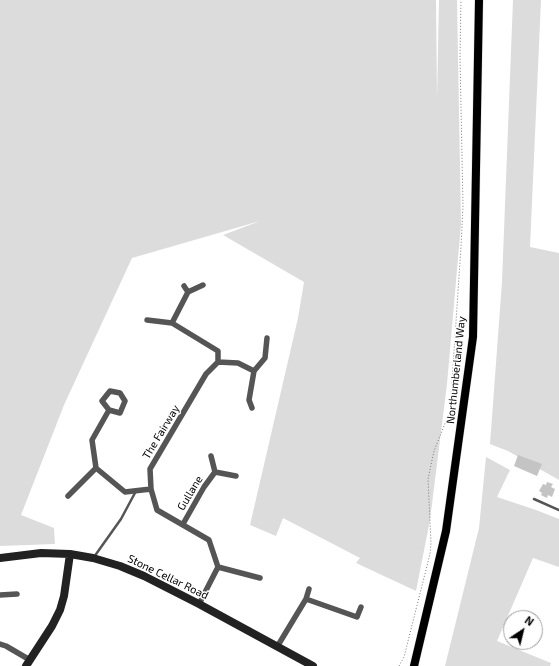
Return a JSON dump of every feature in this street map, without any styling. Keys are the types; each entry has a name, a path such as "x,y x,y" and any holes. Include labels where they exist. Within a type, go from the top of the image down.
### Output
{"main road":[{"name":"Northumberland Way","path":"414,666 446,531 473,337 479,0"}],"street":[{"path":"172,323 188,292 203,284"},
{"path":"184,286 188,292"},
{"path":"147,320 172,323 218,351 218,362 238,363 254,371"},
{"path":"252,408 249,400 254,371 265,358 267,338"},
{"name":"The Fairway","path":"218,362 206,374 150,469 151,489 157,510 209,540 218,567"},
{"path":"109,410 92,440 96,468 125,492 151,489"},
{"name":"Gullane","path":"211,456 215,472"},
{"path":"68,496 96,468"},
{"name":"Gullane","path":"215,472 236,476"},
{"name":"Gullane","path":"183,524 204,487 215,472"},
{"name":"Stone Cellar Road","path":"0,558 41,553 70,554 93,558 120,566 144,576 199,604 313,666"},
{"path":"0,644 6,646 28,663 52,626 60,610 64,596 70,554"},
{"path":"199,604 218,567 260,578"},
{"path":"277,647 306,599 310,589"},
{"path":"0,595 17,594"},
{"path":"306,599 357,617 361,607"}],"lane":[{"path":"93,558 122,519 137,490"},
{"path":"534,499 559,510"}],"path":[{"path":"399,666 404,657 430,554 431,543 428,480 434,451 450,411 463,206 460,57 461,0"}],"shaded area":[{"path":"0,0 436,0 437,100 439,0 457,0 461,224 447,384 430,520 416,591 356,563 360,558 283,518 276,536 250,525 298,318 304,282 223,235 260,221 132,258 64,405 21,515 54,528 55,544 0,546"},
{"path":"513,0 541,0 530,247 559,253 559,480 508,451 490,444 502,282"},
{"path":"486,457 510,470 497,497 559,519 559,567 533,558 510,610 503,610 503,627 497,641 503,643 503,650 519,650 551,663 550,666 445,666 479,528"}],"building":[{"path":"518,455 542,464 537,476 514,466"},
{"path":"547,482 553,484 551,487 555,489 552,497 548,495 547,498 541,495 542,493 539,491 543,484 546,485"}]}
